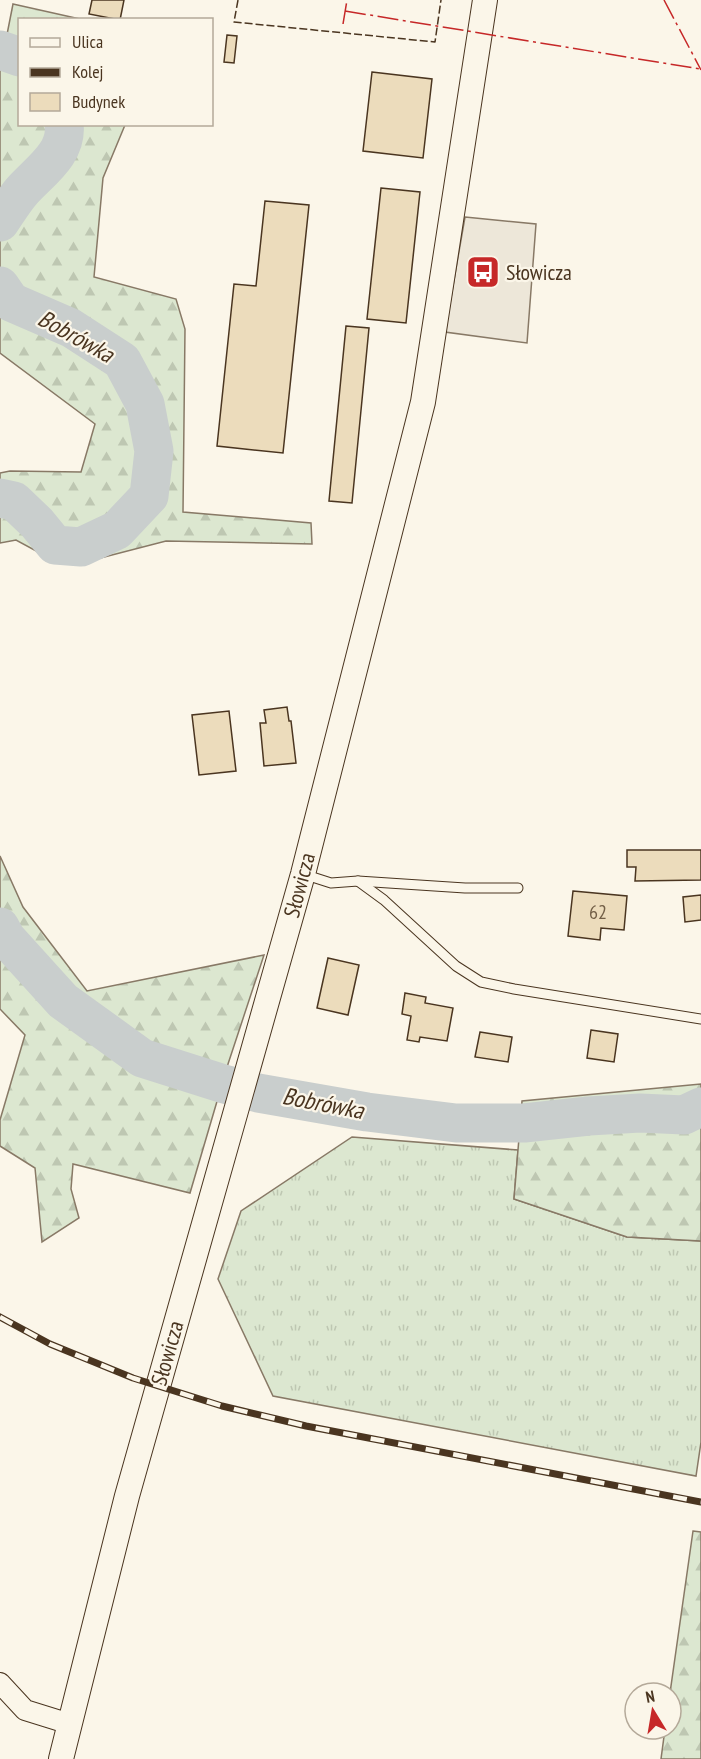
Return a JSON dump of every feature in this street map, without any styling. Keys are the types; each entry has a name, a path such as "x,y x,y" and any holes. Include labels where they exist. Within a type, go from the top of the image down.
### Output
{"street":[{"name":"Słowicza","path":"61,1759 130,1485 303,874 423,402 485,0"},
{"path":"0,1683 25,1710 70,1724"}],"lane":[{"path":"303,874 331,883 358,881 465,888 518,888"},
{"path":"358,881 384,900 456,966 481,982 514,990 701,1019"}],"green space":[{"path":"13,4 76,18 18,18 18,126 125,126 103,178 94,277 176,299 185,329 183,512 311,523 312,544 166,541 85,562 51,559 16,540 0,543 0,473 10,471 81,472 95,424 0,353 0,70"},
{"path":"0,856 23,907 87,991 264,955 228,1064 190,1193 73,1164 71,1189 79,1218 42,1242 35,1168 0,1146 0,1120 25,1035 0,1009"},
{"path":"701,1084 701,1241 627,1237 514,1199 522,1101"},
{"path":"352,1137 518,1150 514,1199 627,1237 701,1241 701,1442 696,1476 273,1396 218,1279 241,1211"},
{"path":"693,1531 701,1532 701,1759 661,1759 663,1741 683,1741 683,1681 672,1681"}],"shaded area":[{"path":"465,217 536,224 527,343 445,332"}],"building":[{"path":"92,0 124,0 120,18 89,14"},
{"path":"227,35 237,36 234,63 224,62"},
{"path":"372,72 432,79 423,158 363,151"},
{"path":"381,188 420,192 406,323 367,319"},
{"path":"265,201 309,205 283,453 217,446 234,284 256,286"},
{"path":"346,326 369,328 352,503 329,501"},
{"path":"287,707 296,763 264,766 260,723 266,723 264,710"},
{"path":"229,711 236,771 199,775 192,715"},
{"path":"627,850 701,850 701,880 635,881 636,867 627,867"},
{"path":"573,891 627,896 624,930 601,928 600,940 568,936"},
{"path":"701,895 701,920 685,922 683,897"},
{"path":"328,958 359,965 348,1015 317,1008"},
{"path":"405,993 426,997 425,1003 453,1008 447,1041 420,1037 419,1042 407,1040 411,1016 402,1014"},
{"path":"591,1030 618,1034 614,1062 587,1058"},
{"path":"480,1032 512,1037 508,1062 475,1057"}],"waterway":[{"name":"Bobrówka","path":"0,50 18,56"},
{"name":"Bobrówka","path":"0,222 19,195 57,153 62,144 64,126"},
{"name":"Bobrówka","path":"0,286 11,302 71,328 122,361 145,404 154,451 149,496 117,530 81,547 55,545 37,523 14,501 0,498"},
{"name":"Bobrówka","path":"0,927 6,938 63,1001 142,1058 258,1093 367,1112 456,1123 524,1123 640,1113 684,1115 701,1107"}],"railway":[{"path":"0,1317 50,1344 133,1378 222,1406 306,1426 701,1502"}],"fence":[{"path":"238,0 234,22 435,42 441,0"}],"power":[{"path":"343,24 347,0"},
{"path":"664,0 701,70"},
{"path":"345,11 700,69"}],"place":[{"name":"Słowicza","path":"483,272"}]}
